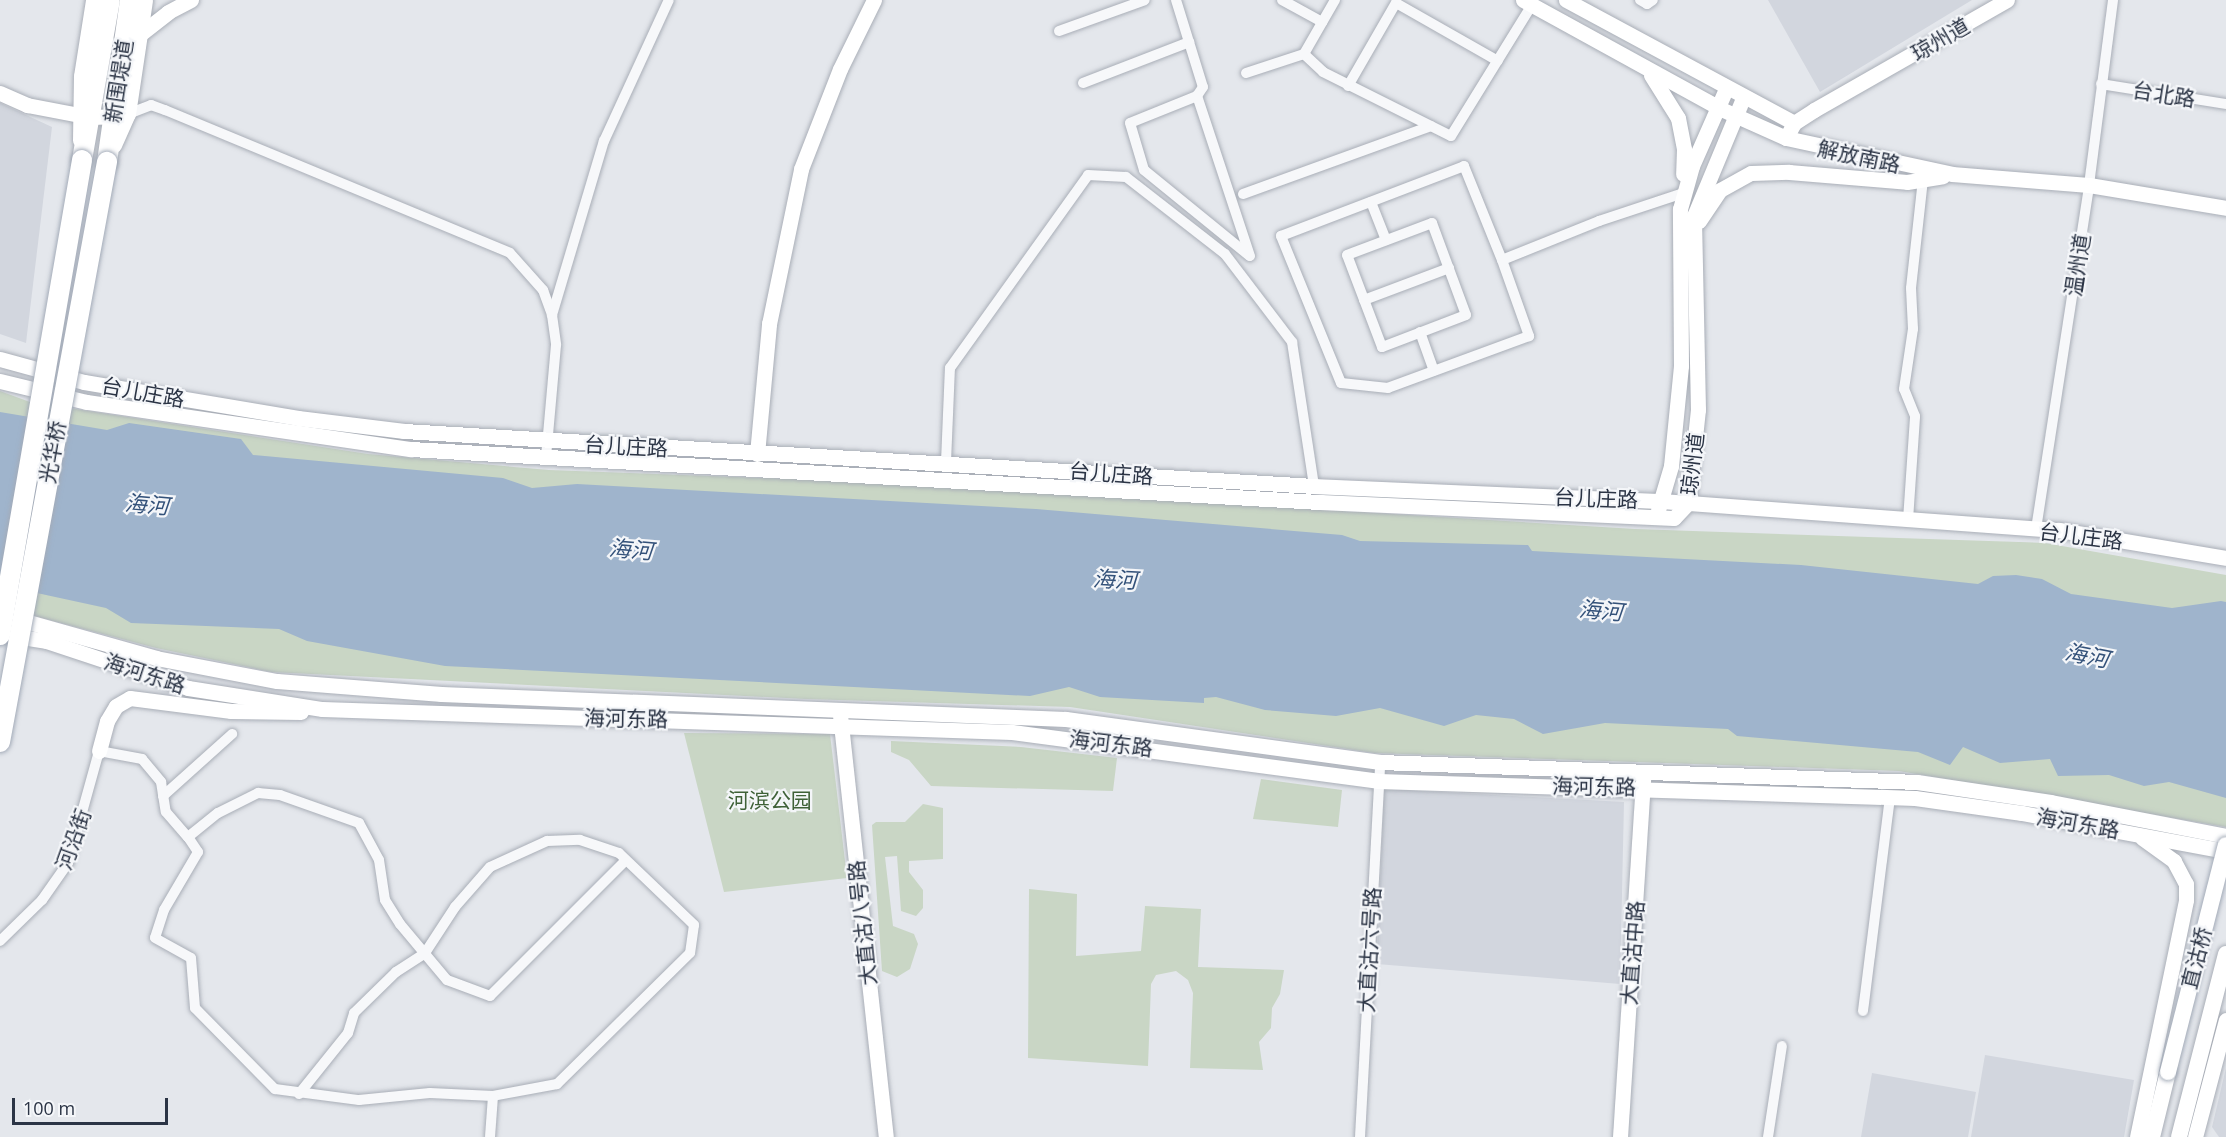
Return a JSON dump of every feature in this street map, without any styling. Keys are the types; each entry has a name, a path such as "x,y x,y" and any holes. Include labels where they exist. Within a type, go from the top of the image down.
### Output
{"highway":[{"name":"新围堤道","path":"82,160 84,115 110,0"},
{"name":"新围堤道","path":"107,162 120,116 121,66 130,0"},
{"name":"光华桥","path":"0,634 82,160"},
{"name":"光华桥","path":"0,742 107,162"}],"main road":[{"name":"直沽桥","path":"2152,1137 2226,845"},
{"name":"直沽桥","path":"2179,1137 2226,954"}],"street":[{"path":"84,115 93,0"},
{"path":"120,116 140,34 145,0"},
{"path":"121,66 140,34 168,12 191,0"},
{"path":"552,315 604,141 669,0"},
{"path":"757,454 769,324 801,169 840,69 874,0"},
{"path":"1059,31 1145,0"},
{"path":"1176,0 1203,87 1197,96 1130,123 1144,170 1250,256 1197,96"},
{"path":"1282,0 1322,22"},
{"path":"1246,74 1304,54 1335,0"},
{"name":"解放南路","path":"1566,0 1726,89 1794,123"},
{"path":"1640,0 1647,4 1653,0"},
{"name":"琼州道","path":"1794,123 2007,0"},
{"name":"温州道","path":"2036,529 2089,185 2113,0"},
{"path":"1304,54 1323,72 1348,86 1451,136 1498,62 1528,2"},
{"name":"解放南路","path":"1528,2 1716,107 1786,138 1952,174 2089,185 2226,208"},
{"path":"1348,86 1396,3 1498,62"},
{"path":"1083,83 1189,42"},
{"path":"1502,260 1599,221 1683,194 1684,149 1678,118 1661,85 1643,66"},
{"name":"台北路","path":"2101,84 2226,104"},
{"name":"琼州道","path":"1726,89 1716,107 1683,194 1678,232 1681,366 1671,466 1655,519 1674,518 1688,503 1698,410 1693,233 1697,205 1743,98"},
{"path":"0,93 27,105 84,115 120,116 151,105 483,240 523,264 543,290 552,315 556,345 546,458"},
{"path":"1786,138 1794,123"},
{"path":"1243,194 1431,126"},
{"path":"1464,166 1502,260 1528,336 1388,388 1341,383 1281,236 1464,166"},
{"path":"1693,233 1713,197 1730,182 1751,173 1789,172 1893,182 1923,180 1952,174"},
{"path":"946,462 950,368 1088,175 1126,177 1225,254 1292,342 1314,486"},
{"path":"1908,520 1915,416 1904,388 1913,329 1911,288 1923,180"},
{"path":"1371,202 1386,240"},
{"path":"1432,223 1466,315 1382,347 1347,255 1386,240 1432,223"},
{"path":"1364,300 1449,268"},
{"path":"1420,333 1434,371"},
{"name":"台儿庄路","path":"0,359 84,382 298,418 548,441 757,454 946,462 1314,486 1662,501 2036,529 2226,558"},
{"name":"台儿庄路","path":"0,381 87,402 293,434 411,449 1655,519"},
{"name":"海河东路","path":"0,616 33,621 156,658 277,681 441,694 840,716 1058,736 1378,781 1647,787 1890,797 2022,813 2226,851"},
{"name":"海河东路","path":"0,634 46,641 188,688 322,709 1066,719 1380,762 1648,770 1917,782 2051,802 2226,836"},
{"path":"299,1094 348,1033 354,1013 396,972 425,953 455,907 490,867 547,841 580,840 619,852 694,925 690,953 557,1084 493,1095 430,1093 359,1100 299,1094 275,1089 195,1008 191,958 155,938 164,910 198,852 166,812 161,782 142,759 99,751 107,721 116,706 130,698 269,714 322,709"},
{"name":"大直沽八号路","path":"840,716 886,1137"},
{"path":"163,796 232,734"},
{"name":"河沿街","path":"0,941 42,900 68,863 99,751"},
{"name":"大直沽六号路","path":"1360,1137 1380,762"},
{"name":"大直沽中路","path":"1629,1137 1648,770"},
{"name":"大直沽中路","path":"1620,1137 1647,787"},
{"path":"188,837 218,813 258,794 280,795 359,823 379,860 385,900 425,953 447,980 490,996 626,860"},
{"path":"1863,1011 1890,797"},
{"path":"2128,832 2166,852 2175,861 2186,884 2183,918 2137,1137"},
{"path":"2194,1137 2226,1020"},
{"path":"1768,1137 1782,1046"},
{"path":"490,1137 493,1095"}],"shaded area":[{"path":"1768,0 1972,0 1820,92"},
{"path":"0,103 52,127 26,343 0,334"},
{"path":"1384,789 1624,802 1620,984 1377,964"},
{"path":"1985,1055 2134,1080 2124,1137 1971,1137"},
{"path":"2226,1068 2226,1137 2219,1137 2212,1127"},
{"path":"1872,1073 1976,1092 1968,1137 1861,1137"}],"green space":[{"path":"0,391 30,402 368,454 549,470 876,482 1635,529 2045,543 2226,575 2226,827 1899,771 1374,753 1070,707 806,699 271,672 156,648 0,607"},
{"name":"河滨公园","path":"684,733 830,734 847,878 724,892"},
{"path":"891,741 1021,747 1117,758 1113,791 931,786 909,760 891,752"},
{"path":"1261,779 1342,790 1338,827 1253,819"},
{"path":"923,804 943,808 943,859 909,861 909,872 923,890 923,908 916,916 901,911 897,856 885,857 893,926 914,934 918,944 910,969 897,977 882,971 872,825 876,822 905,822"},
{"path":"1029,889 1077,894 1076,956 1141,951 1145,906 1201,909 1198,967 1284,970 1280,994 1272,1008 1271,1028 1259,1042 1263,1070 1190,1068 1193,993 1188,980 1176,971 1156,975 1151,984 1148,1066 1028,1058"}],"water":[{"name":"海河","path":"0,412 107,430 129,423 241,439 253,455 503,478 532,488 577,484 1036,509 1342,535 1360,541 1528,545 1532,551 1801,565 1978,584 1993,576 2016,575 2042,579 2071,594 2172,608 2221,601 2226,602 2226,798 2169,782 2144,786 2109,775 2058,776 2050,759 2000,763 1963,747 1950,765 1918,752 1737,736 1728,729 1605,723 1543,734 1514,719 1476,715 1444,726 1380,708 1336,716 1265,710 1216,697 1204,698 1204,703 1100,697 1069,687 1030,696 445,666 307,641 279,629 131,623 106,608 0,585"}]}
